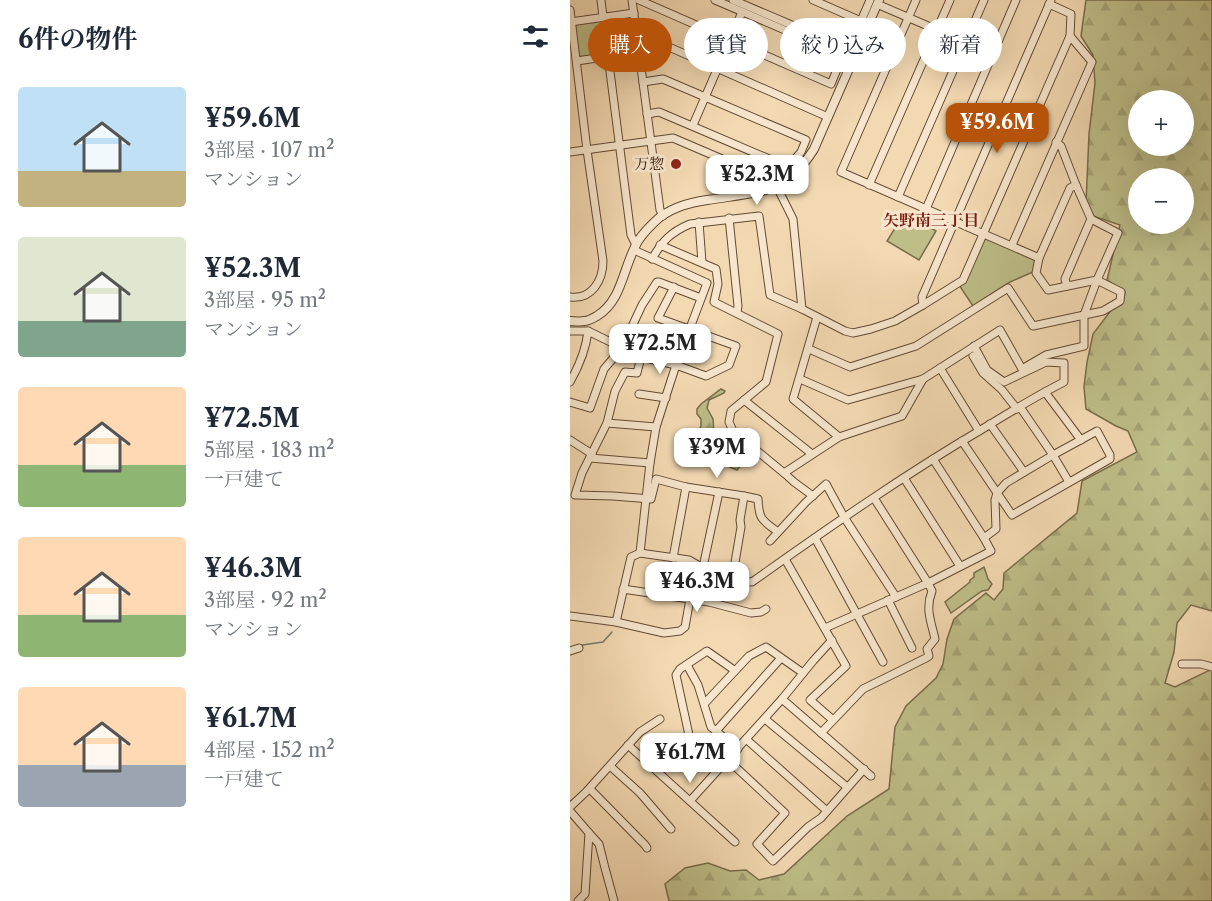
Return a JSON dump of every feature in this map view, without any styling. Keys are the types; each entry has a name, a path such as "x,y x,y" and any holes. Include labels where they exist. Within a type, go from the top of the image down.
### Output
{"street":[{"path":"601,0 603,17"},
{"path":"632,0 635,18"},
{"path":"639,0 684,20"},
{"path":"715,0 745,6 780,21"},
{"path":"733,0 843,56 831,84 768,57"},
{"path":"813,0 861,21 875,1"},
{"path":"916,0 841,172 1040,258"},
{"path":"942,18 950,0"},
{"path":"976,18 984,0"},
{"path":"1002,33 1016,0"},
{"path":"875,1 918,21"},
{"path":"868,18 875,1"},
{"path":"652,259 660,245 683,227 699,222 759,216 770,295 853,333 895,321 923,305 963,280 1070,36 1071,14 1050,2 922,297 923,305"},
{"path":"570,10 603,261 600,278 594,290 582,297 570,297"},
{"path":"571,22 634,13"},
{"path":"1012,245 1092,62 1070,36"},
{"path":"577,61 588,59"},
{"path":"610,72 631,235 635,248 652,259 707,283 676,365 656,427 640,553"},
{"path":"642,72 660,210 663,216"},
{"path":"693,125 716,72"},
{"path":"724,72 828,117"},
{"path":"570,321 589,320 610,305 635,248 652,224 663,216 685,204 754,194 777,187 797,172 807,162 814,149 847,72"},
{"path":"869,185 919,72"},
{"path":"898,197 953,72"},
{"path":"926,209 985,72"},
{"path":"643,82 663,79 806,140 801,152 788,167 659,112 647,114"},
{"path":"1005,106 1033,119"},
{"path":"570,152 673,138 722,159 728,197"},
{"path":"800,379 848,400 923,379 1000,330 1022,369 1046,355 1084,346 1084,315 1118,233 1091,219 1061,146 1056,142"},
{"path":"809,349 850,368 916,346 1008,288 1033,326 1103,311 1120,301 1121,292 1097,280 1048,290 1036,273 1040,258 1070,188 1076,185"},
{"path":"777,187 793,219 802,309"},
{"path":"729,218 737,313"},
{"path":"1067,286 1065,279 1091,219"},
{"path":"699,222 702,262"},
{"path":"660,245 716,269 718,284 714,302 778,334 766,382 731,411 729,422 733,431 813,496"},
{"path":"570,402 590,408 604,369 622,348 642,304 657,282 701,298"},
{"path":"570,331 588,331 641,357 676,365 706,376 729,364 736,346 658,318 674,287"},
{"path":"817,317 793,399 839,437"},
{"path":"570,382 581,361 588,331"},
{"path":"616,622 631,557 640,553 689,560 710,572 732,580 752,582 844,517 933,459 1064,382 1064,363 1046,362 1004,382 987,370 974,346"},
{"path":"973,356 983,373 1018,408 1053,455 1069,483"},
{"path":"641,357 637,373 625,372 615,392 607,423 573,493 575,495 651,499 656,479 686,487 758,499 759,514 778,532"},
{"path":"940,368 979,431"},
{"path":"784,473 839,437 903,416 923,379"},
{"path":"1045,392 1081,440"},
{"path":"639,394 666,398"},
{"path":"744,400 812,454"},
{"path":"607,423 656,427"},
{"path":"990,424 1024,472"},
{"path":"962,441 997,493 1012,515 1110,459 1110,455 1097,431 1006,483 997,493 995,500 996,529 984,538"},
{"path":"570,440 591,456 650,463"},
{"path":"825,628 928,583 991,551 933,459"},
{"path":"904,478 960,566"},
{"path":"770,541 826,484 844,517 896,597"},
{"path":"673,558 686,487"},
{"path":"703,567 719,492"},
{"path":"732,580 744,496"},
{"path":"821,733 863,689 929,656 927,649 935,639 928,611 928,601 932,591 874,498"},
{"path":"814,538 883,662"},
{"path":"785,559 846,666 810,700 833,720"},
{"path":"623,589 709,602 751,613 766,609"},
{"path":"570,616 616,622 664,633 680,631 685,627 690,599"},
{"path":"888,600 912,648"},
{"path":"690,801 765,719 832,640"},
{"path":"705,703 749,656 766,647 803,673"},
{"path":"570,651 579,648"},
{"path":"657,770 689,735 676,675 680,669 707,651 734,670"},
{"path":"716,731 782,658"},
{"path":"1182,664 1201,664 1212,667"},
{"path":"687,665 705,703 711,727 738,749"},
{"path":"782,699 871,776"},
{"path":"614,901 599,844 570,809 640,732 660,719"},
{"path":"765,719 848,787"},
{"path":"746,739 827,811"},
{"path":"628,745 735,842"},
{"path":"728,760 785,813 757,844 773,861 808,827 821,818 864,769"},
{"path":"610,766 640,794 671,829"},
{"path":"590,789 647,848"},
{"path":"578,901 585,894 589,833"}],"green space":[{"path":"1086,0 1212,0 1212,611 1191,605 1177,623 1174,652 1165,683 1175,687 1212,669 1212,901 669,901 665,884 685,868 708,863 730,871 746,870 759,880 784,874 847,816 889,789 895,727 906,706 936,678 943,664 947,639 954,619 986,593 994,600 1003,589 1004,573 1077,513 1082,481 1137,452 1128,431 1086,409 1084,387 1093,334 1125,292 1107,280 1120,225 1093,216 1086,203 1089,134 1095,83 1093,55 1081,36"},
{"path":"588,22 588,56 581,57 578,54 575,27 577,23"},
{"path":"905,212 936,231 919,260 887,241"},
{"path":"987,238 1035,259 1036,263 1033,272 1010,282 973,306 959,285"},
{"path":"721,389 725,391 724,393 709,400 707,408 713,419 714,433 725,444 745,452 747,458 737,470 720,463 697,464 692,459 697,453 696,437 701,426 697,409"},
{"path":"984,567 992,584 988,590 982,591 951,613 945,602 970,582 974,573"}],"waterway":[{"path":"582,645 603,642 612,632"}],"place":[{"name":"万惣","path":"676,164"}],"district":[{"name":"矢野南三丁目","path":"931,220"}]}
